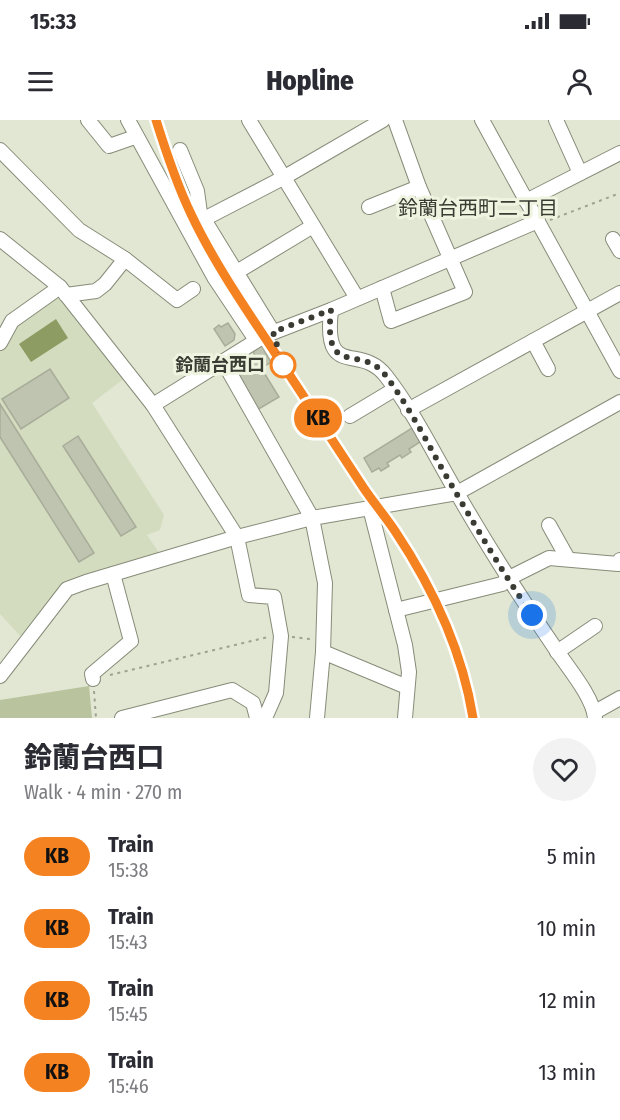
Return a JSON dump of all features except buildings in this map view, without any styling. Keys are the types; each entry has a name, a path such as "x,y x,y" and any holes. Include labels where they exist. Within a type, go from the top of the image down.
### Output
{"street":[{"path":"88,120 109,146 135,137"},
{"path":"128,120 135,137 214,277 256,340"},
{"path":"250,120 357,298"},
{"path":"204,219 383,120"},
{"path":"382,288 391,321 465,292 419,187 395,120"},
{"path":"482,120 620,371"},
{"path":"556,120 580,174"},
{"path":"0,150 79,230 124,259 177,300 194,289"},
{"path":"180,150 197,191 200,213 273,332"},
{"path":"526,201 620,153"},
{"path":"369,207 419,187"},
{"path":"153,405 256,340 537,221"},
{"path":"235,273 313,226"},
{"path":"2,245 63,291 153,405 237,537 249,595 274,597 281,636 276,693 266,718"},
{"path":"0,344 12,321 63,291 96,291 105,284 124,259"},
{"path":"408,410 620,292"},
{"path":"331,310 329,328 332,346 339,355 374,365 385,374 507,579 586,695 595,715 619,701"},
{"path":"533,341 548,369"},
{"path":"223,361 312,518 325,582 317,718"},
{"path":"350,416 395,389"},
{"path":"0,676 67,590 237,537 312,518 457,493 620,402"},
{"path":"370,508 409,672 405,718"},
{"path":"549,525 568,560"},
{"path":"396,610 502,584 507,579 549,558 618,564 620,560"},
{"path":"93,679 92,674 131,641 113,574"},
{"path":"557,652 596,626"},
{"path":"323,646 407,687"},
{"path":"123,718 232,690 254,703 256,718"}],"path":[{"path":"537,221 544,223 620,193"},
{"path":"96,718 93,679 269,637 281,636 323,646"}],"shaded area":[{"path":"60,287 129,375 92,403 164,515 160,530 147,535 164,560 67,589 26,642 0,614 0,343 12,321"},
{"path":"56,319 68,338 31,362 19,344"},
{"path":"89,686 92,718 0,718 0,700"}],"railway":[{"path":"156,120 172,172 215,258 238,298 364,490"},
{"path":"440,607 466,680 473,718"}],"train":[{"name":"KB","path":"156,120 172,172 192,215 238,298 364,490 394,529 420,569 440,607 454,644 466,680 473,718"}],"place":[{"name":"鈴蘭台西口","path":"283,365"}],"district":[{"name":"鈴蘭台西町二丁目","path":"478,208"}],"route":[{"path":"283,365 273,332 331,310 329,328 332,346 339,355 374,365 385,374 507,579 532,615"}]}
